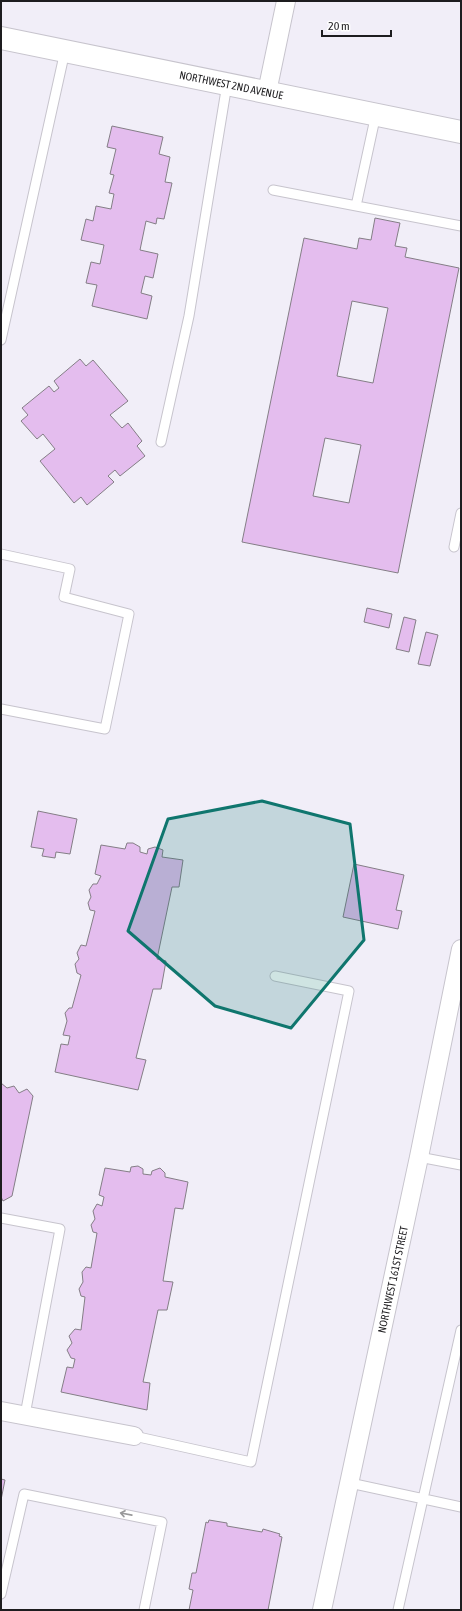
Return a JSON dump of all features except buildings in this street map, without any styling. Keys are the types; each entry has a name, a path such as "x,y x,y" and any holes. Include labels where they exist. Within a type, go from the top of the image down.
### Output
{"street":[{"path":"267,92 286,1"},
{"name":"NORTHWEST 2ND AVENUE","path":"1,38 461,132"},
{"name":"NORTHWEST 161ST STREET","path":"322,1610 419,1156 461,949"},
{"path":"1,1411 134,1436"}],"lane":[{"path":"1,340 65,51"},
{"path":"161,442 188,316 227,84"},
{"path":"356,206 376,114"},
{"path":"273,190 461,226"},
{"path":"454,547 461,513"},
{"path":"1,554 70,570 64,597 129,614 105,729 1,709"},
{"path":"134,1436 251,1462 349,991 275,976"},
{"path":"419,1156 461,1165"},
{"path":"1,1218 60,1229 25,1416"},
{"path":"398,1610 461,1330"},
{"path":"350,1483 461,1507"},
{"path":"1,1594 24,1494 162,1522 144,1610"}],"highlighted area":[{"path":"262,801 350,824 364,940 291,1028 215,1006 128,931 168,819"}]}
